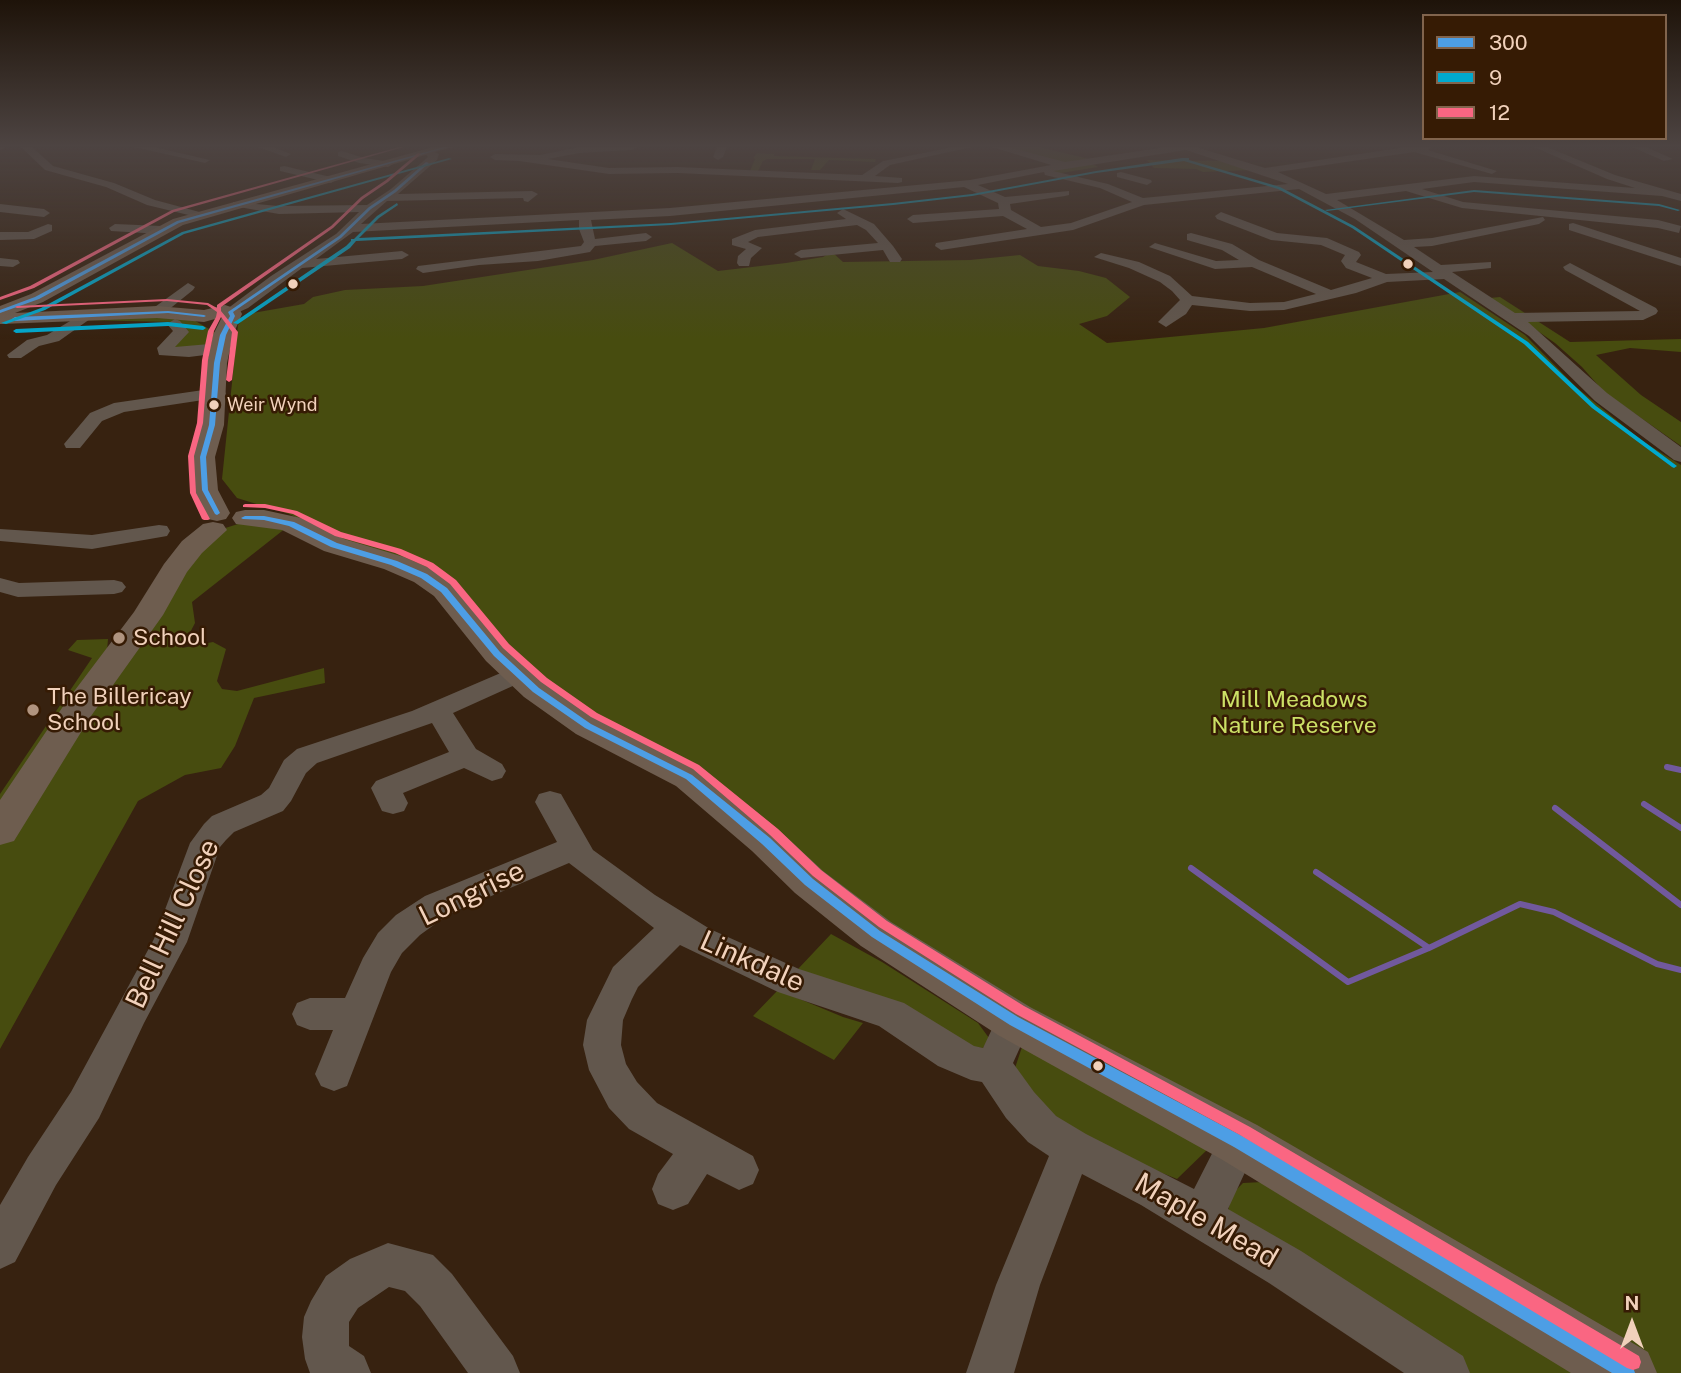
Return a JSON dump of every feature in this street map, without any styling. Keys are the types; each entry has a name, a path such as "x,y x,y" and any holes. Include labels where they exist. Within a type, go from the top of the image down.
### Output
{"main road":[{"path":"0,312 80,276 161,230 212,211"},
{"path":"0,319 157,312 220,325 217,393 203,457 205,490 225,520"},
{"path":"0,831 86,700 143,623 174,570 192,547 225,520 264,518 291,524 334,545 394,563 424,576 444,590 517,674 588,726 689,778 766,841 809,883 876,934 1002,1046 1239,1142 1627,1373"}],"street":[{"path":"30,211 44,213"},
{"path":"188,211 201,214"},
{"path":"175,324 181,332 165,348 165,352 189,352 297,264 351,228 366,211"},
{"path":"351,228 683,211"},
{"path":"702,211 715,226"},
{"path":"840,211 870,228 887,246 895,260"},
{"path":"913,219 969,211"},
{"path":"1012,211 1041,232"},
{"path":"941,246 1041,232 1097,219 1118,211"},
{"path":"1350,211 1534,333 1601,397 1681,456"},
{"path":"1509,211 1679,229"},
{"path":"1402,244 1432,242 1548,216 1681,262"},
{"path":"585,217 585,229 591,243"},
{"path":"1220,219 1275,237 1329,237 1370,233"},
{"path":"744,263 745,256 756,248 736,242 755,234 860,221"},
{"path":"491,240 498,237 501,222"},
{"path":"0,236 25,238 48,228"},
{"path":"115,228 161,230"},
{"path":"1315,228 1354,256 1348,261 1350,265 1385,278"},
{"path":"423,269 564,253 584,248 591,243 646,237"},
{"path":"1205,237 1254,263 1330,295"},
{"path":"1172,244 1149,248 1215,265 1254,263"},
{"path":"810,254 887,246"},
{"path":"297,264 402,255"},
{"path":"1101,257 1152,272 1171,284 1188,300 1268,307 1330,295 1385,278 1486,265"},
{"path":"1513,318 1643,316 1651,311 1570,267"},
{"path":"157,312 188,287"},
{"path":"1166,322 1181,311 1188,300"},
{"path":"15,355 33,343 53,338 85,316"},
{"path":"73,444 96,417 120,407 217,393"},
{"path":"0,535 92,541 159,531"},
{"path":"6,593 114,587"},
{"name":"Bell Hill Close","path":"0,1247 42,1171 85,1105 131,1012 170,942 206,843 223,824 272,803 281,794 294,768 307,756 437,709 517,674"},
{"path":"437,709 466,756 492,771"},
{"path":"393,803 386,788 466,756"},
{"name":"Linkdale","path":"551,802 582,858 678,926 728,954 790,981 891,1014 951,1054 971,1063 1002,1046"},
{"name":"Longrise","path":"334,1074 355,1014 375,968 390,943 437,905 575,847"},
{"path":"678,926 625,977 605,1020 602,1045 608,1070 623,1095 642,1116 739,1170"},
{"path":"310,1014 355,1014"},
{"name":"Maple Mead","path":"1002,1046 1020,1105 1042,1129 1072,1148 1156,1190 1285,1267 1446,1373"},
{"path":"1202,1218 1239,1142"},
{"path":"990,1373 1018,1285 1072,1148"},
{"path":"673,1189 701,1149"},
{"path":"347,1373 328,1359 325,1337 327,1317 342,1292 366,1275 388,1265 417,1271 436,1290 496,1373"}],"green space":[{"name":"Mill Meadows Nature Reserve","path":"672,243 718,271 823,257 832,252 843,262 970,260 1020,255 1038,266 1079,271 1106,278 1130,297 1107,316 1079,324 1107,343 1264,328 1460,292 1525,335 1576,387 1642,441 1681,465 1681,1373 1657,1373 844,901 701,776 562,709 468,603 289,514 237,498 222,479 238,325 247,314 304,304 313,297 345,290 423,286 593,260"},
{"path":"1500,297 1570,342 1681,339 1681,352 1630,348 1596,355 1641,395 1681,422 1681,446 1604,392 1582,367 1555,343 1490,298"},
{"path":"156,314 192,319 216,333 218,348 165,352 181,332 173,322 78,320"},
{"path":"238,524 291,524 192,602 195,623 182,648 213,642 226,649 217,681 222,689 237,691 324,668 325,683 254,698 235,746 221,768 185,775 138,801 0,1049 0,836 78,710 219,530"},
{"path":"108,639 107,651 0,825 0,794 92,658 68,650 77,640"},
{"path":"831,934 882,962 978,1023 989,1038 983,1048 957,1046 798,969"},
{"path":"778,990 863,1023 834,1060 753,1016"},
{"path":"1022,1047 1210,1147 1177,1179 1135,1162 1039,1110 1015,1068"},
{"path":"1263,1182 1581,1373 1453,1373 1228,1211 1232,1194 1243,1183"}],"waterway":[{"path":"1667,767 1681,770"},
{"path":"1644,804 1681,828"},
{"path":"1555,808 1681,905"},
{"path":"1191,868 1348,982 1429,948"},
{"path":"1316,872 1429,948"},
{"path":"1429,948 1520,904 1554,912 1657,964 1681,970"}],"transit line":[{"name":"12","path":"0,299 32,287 173,211"},
{"name":"300","path":"0,312 37,298 178,222 217,211"},
{"name":"9","path":"4,323 43,309 183,233 262,211"},
{"name":"12","path":"206,519 193,493 191,456 200,423 205,360 211,331 219,317 219,306 332,227 348,211"},
{"name":"300","path":"230,312 340,237 367,211"},
{"name":"9","path":"236,323 348,247 387,211"},
{"name":"9","path":"352,240 671,224 814,211"},
{"name":"9","path":"1323,211 1353,227 1526,343 1594,407 1674,466"},
{"name":"12","path":"17,307 167,300 208,304 221,313 235,332 229,380"},
{"name":"300","path":"15,319 168,312 204,316"},
{"name":"300","path":"217,513 205,490 203,457 212,425 217,363 223,335 233,316 230,312"},
{"name":"9","path":"16,331 168,324 203,328"},
{"name":"12","path":"245,506 265,506 295,512 338,534 398,551 430,565 453,582 506,646 544,680 594,715 696,767 774,832 817,873 883,924 1020,1010 1245,1131 1633,1362"},
{"name":"300","path":"245,518 264,518 291,524 334,545 394,563 424,576 444,590 497,654 536,690 588,726 689,777 766,841 809,882 876,934 1014,1021 1239,1142 1627,1373"}],"place":[{"name":"Weir Wynd","path":"214,405"},
{"name":"School","path":"119,638"},
{"name":"The Billericay School","path":"33,710"}]}
